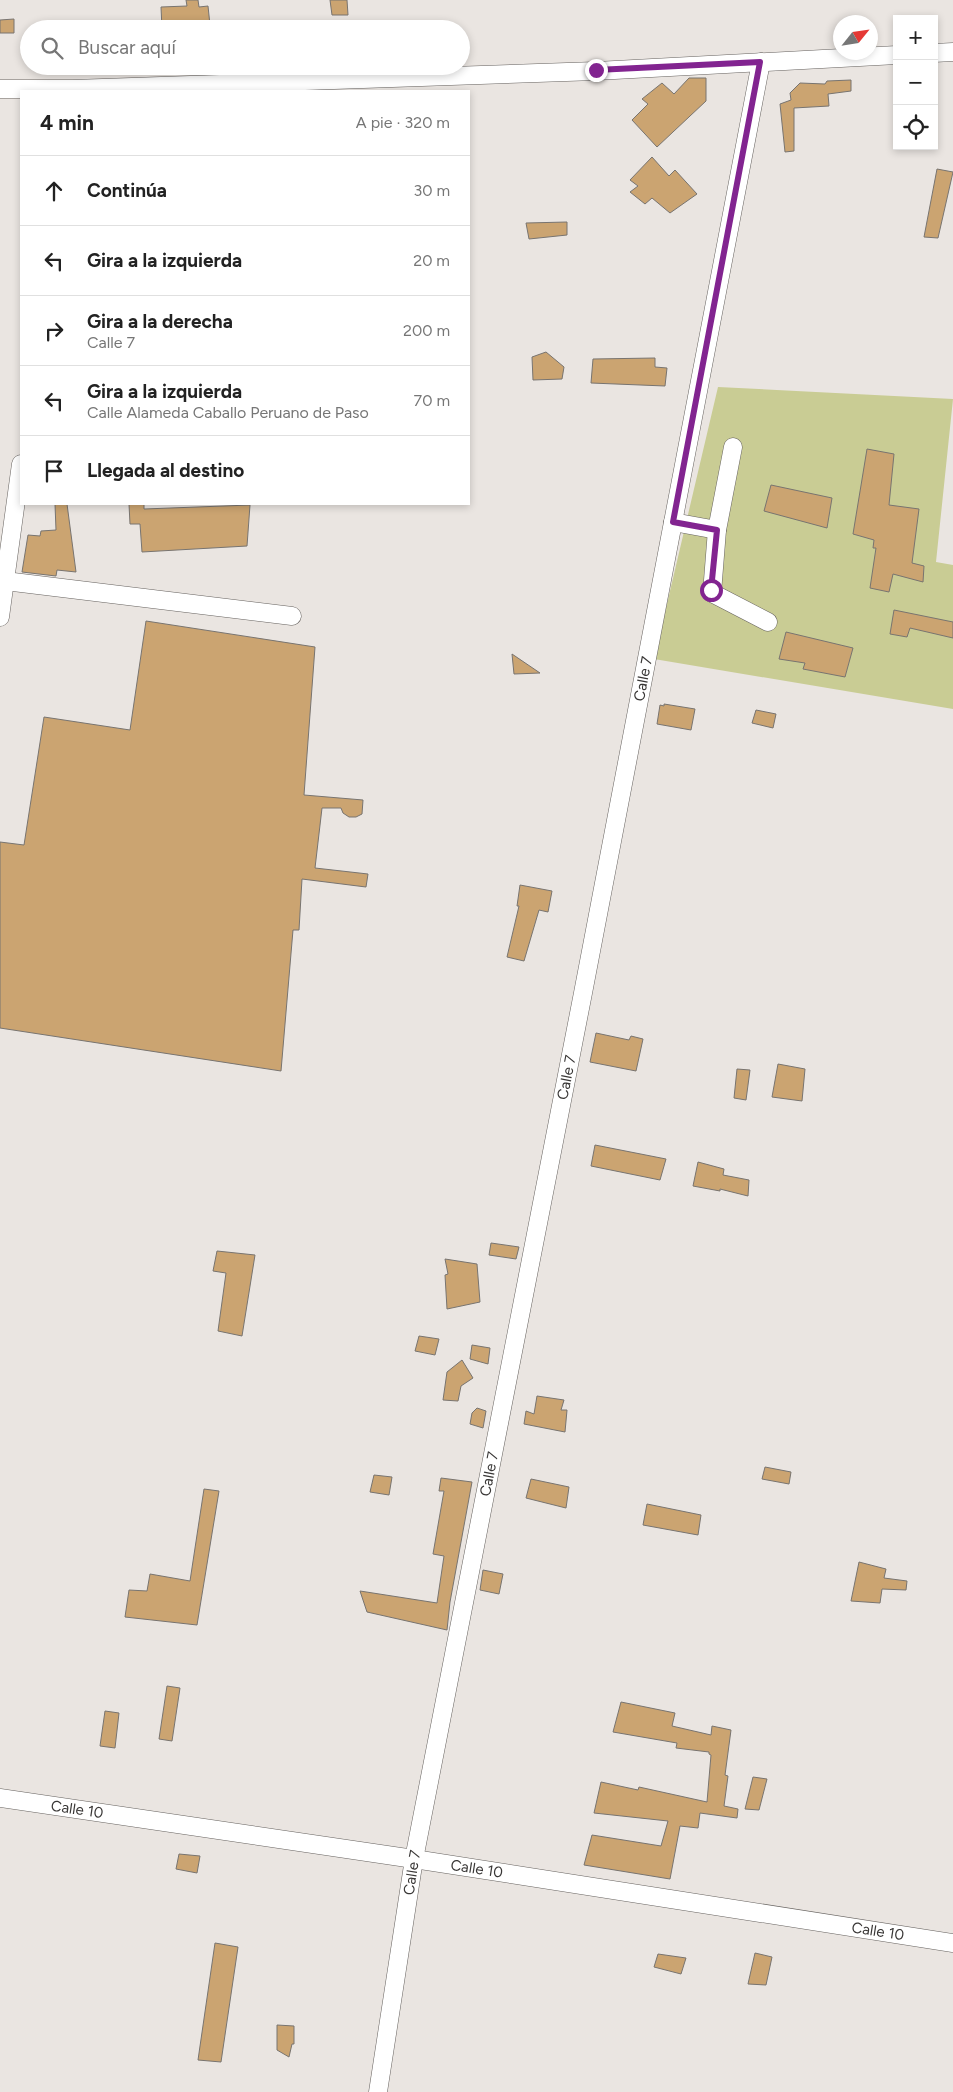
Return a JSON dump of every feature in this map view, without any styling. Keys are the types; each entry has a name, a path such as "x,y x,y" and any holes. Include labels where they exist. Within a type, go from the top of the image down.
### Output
{"street":[{"path":"938,53 953,52"},
{"path":"470,75 893,54"},
{"name":"Calle 7","path":"378,2092 414,1859 585,984 760,62"},
{"path":"0,89 73,90 465,75"},
{"path":"733,447 717,530 712,593 768,622"},
{"path":"0,617 20,471"},
{"path":"673,522 717,530"},
{"path":"5,581 292,616"},
{"name":"Calle 10","path":"0,1798 414,1859 953,1943"}],"green space":[{"path":"718,387 953,399 936,562 953,565 953,709 654,659"}],"building":[{"path":"186,0 198,0 199,7 208,6 209,20 162,20 161,7 187,6"},
{"path":"330,0 347,0 348,15 332,15"},
{"path":"14,19 14,33 0,33 0,20"},
{"path":"689,78 706,78 706,101 657,147 632,120 648,104 642,99 662,83 674,94"},
{"path":"851,80 851,91 828,94 829,106 794,108 794,151 785,152 780,104 791,100 790,93 800,83 825,84 827,81"},
{"path":"652,157 669,176 675,170 697,194 670,213 652,198 645,204 630,192 638,186 630,180"},
{"path":"937,169 953,172 938,238 924,237"},
{"path":"567,222 567,235 529,239 526,223"},
{"path":"546,352 564,367 562,379 533,380 532,357"},
{"path":"655,358 655,367 667,368 665,386 591,383 593,359"},
{"path":"867,449 894,454 889,505 919,509 912,563 924,566 923,582 893,574 889,592 870,588 876,548 873,548 874,540 853,534"},
{"path":"771,485 832,498 827,528 764,511"},
{"path":"55,505 67,505 76,572 57,570 56,576 22,572 28,535 40,536 41,531 56,530"},
{"path":"129,505 144,505 144,509 250,505 247,546 142,552 140,524 130,524"},
{"path":"894,610 953,622 953,638 910,628 907,637 890,634"},
{"path":"146,621 315,647 304,795 363,800 362,814 356,817 349,817 343,813 341,808 322,808 315,868 368,874 366,887 302,879 299,930 293,930 281,1071 0,1028 0,842 24,845 44,717 130,730"},
{"path":"786,632 853,648 845,677 803,669 805,663 779,659"},
{"path":"512,654 540,673 514,674"},
{"path":"664,704 695,709 691,730 657,724 660,705 664,706"},
{"path":"756,710 776,714 773,728 752,723"},
{"path":"520,885 552,891 548,912 539,910 524,961 507,957 519,906 517,906"},
{"path":"596,1033 629,1040 631,1036 643,1039 636,1071 590,1062"},
{"path":"778,1064 805,1069 802,1101 772,1097"},
{"path":"737,1069 750,1070 746,1100 734,1098"},
{"path":"595,1145 666,1159 660,1180 591,1166"},
{"path":"698,1162 724,1169 723,1175 749,1180 748,1196 720,1189 720,1191 693,1186"},
{"path":"491,1243 519,1247 516,1259 489,1255"},
{"path":"217,1251 255,1255 242,1336 218,1331 226,1273 213,1271"},
{"path":"445,1259 477,1264 480,1302 447,1309 445,1275 448,1274"},
{"path":"419,1336 439,1339 435,1355 415,1351"},
{"path":"472,1345 490,1348 488,1364 470,1359"},
{"path":"462,1360 473,1378 461,1386 458,1401 443,1400 447,1372"},
{"path":"537,1396 564,1400 561,1410 567,1410 565,1432 524,1424 526,1411 534,1414"},
{"path":"477,1408 486,1411 483,1428 470,1424 472,1413"},
{"path":"765,1467 791,1472 789,1484 762,1479"},
{"path":"374,1475 392,1477 389,1495 370,1492"},
{"path":"441,1478 472,1482 450,1602 447,1630 367,1612 360,1591 437,1603 444,1556 433,1554 444,1491 439,1491"},
{"path":"531,1479 569,1487 566,1508 526,1498"},
{"path":"204,1489 219,1491 197,1625 125,1617 129,1590 147,1591 150,1574 190,1581"},
{"path":"647,1504 701,1515 698,1535 643,1525"},
{"path":"859,1562 886,1569 884,1578 907,1581 906,1590 882,1589 880,1603 851,1601"},
{"path":"483,1570 503,1574 499,1594 480,1590"},
{"path":"167,1686 180,1688 172,1741 159,1739"},
{"path":"621,1702 675,1713 672,1726 711,1735 712,1726 731,1730 725,1775 728,1776 724,1806 738,1809 737,1818 700,1813 698,1828 680,1826 670,1879 584,1865 592,1835 661,1846 668,1821 594,1813 601,1782 638,1790 639,1787 707,1802 711,1755 709,1752 676,1748 677,1743 613,1732"},
{"path":"105,1711 119,1713 115,1748 100,1746"},
{"path":"753,1777 767,1779 759,1810 745,1809"},
{"path":"179,1854 200,1856 197,1873 176,1869"},
{"path":"215,1943 238,1947 221,2062 198,2060"},
{"path":"755,1953 772,1957 766,1985 748,1984"},
{"path":"658,1954 686,1958 681,1974 654,1967"},
{"path":"277,2025 294,2026 294,2044 292,2044 289,2057 277,2050"}],"route":[{"path":"596,70 760,62 673,522 717,530 711,590"}]}
